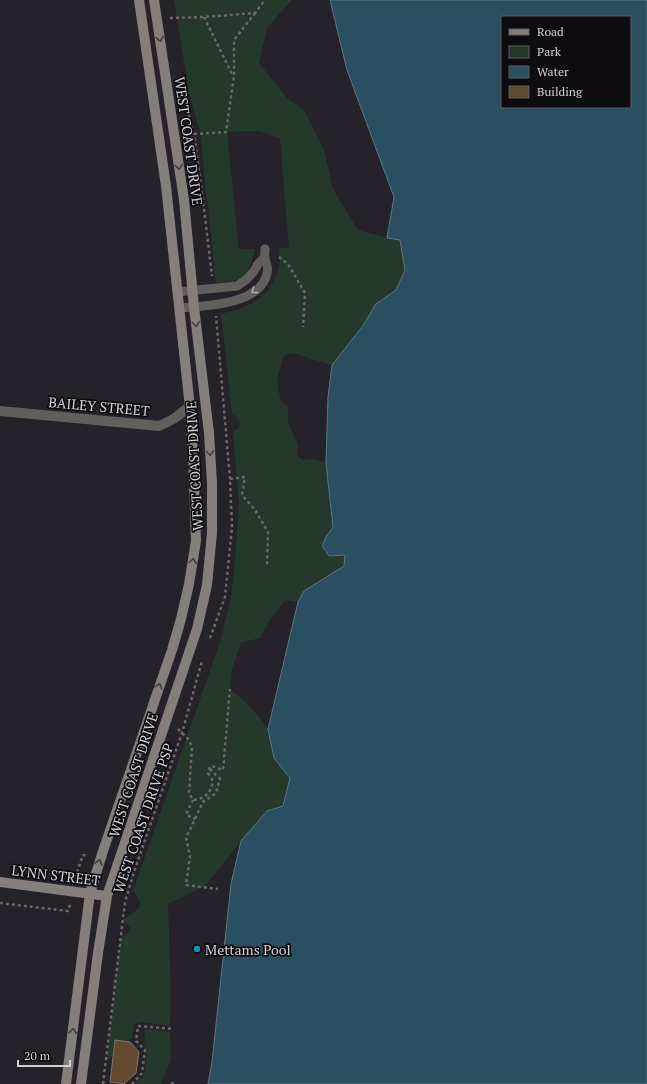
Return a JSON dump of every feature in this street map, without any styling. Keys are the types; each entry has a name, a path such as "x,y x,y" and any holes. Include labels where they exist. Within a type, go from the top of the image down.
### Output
{"main road":[{"name":"WEST COAST DRIVE","path":"66,1084 90,893 174,644 190,584 196,541 190,408 178,292 166,186 139,0"},
{"name":"WEST COAST DRIVE","path":"81,1084 98,953 108,896 197,629 208,585 212,532 212,483 209,433 194,307 184,200 154,0"},
{"name":"LYNN STREET","path":"0,882 108,896"}],"street":[{"name":"BAILEY STREET","path":"0,411 159,426 167,423 186,408 190,408"}],"lane":[{"path":"178,292 237,286 247,279 254,271 265,253"},
{"path":"179,308 232,301 254,292 264,281 266,276 268,267 265,253"}],"path":[{"path":"194,134 226,132 234,76 234,40 265,0"},
{"path":"170,18 255,13"},
{"path":"204,17 234,76"},
{"path":"265,253 278,256 288,264 305,293 303,327"},
{"path":"230,479 245,477 242,495 255,510 268,532 267,566"},
{"name":"WEST COAST DRIVE PSP","path":"103,1084 125,902 134,869 182,733 203,656"},
{"path":"193,800 200,799 212,789 213,781 208,773 210,767 212,766 223,770 230,689"},
{"path":"167,718 189,740 192,747 189,793 193,800"},
{"path":"210,769 220,779 216,793 203,802 186,838 190,856 186,885 218,889"},
{"path":"193,800 186,814 195,819"},
{"path":"132,1084 142,1073 145,1050 136,1041 138,1026 174,1030"},
{"path":"171,1084 176,1080"}],"green space":[{"path":"174,0 292,0 267,28 259,63 287,98 304,110 324,150 333,189 358,230 400,240 405,270 396,290 376,304 362,327 332,365 293,353 284,356 277,378 280,398 288,408 288,423 298,444 297,455 303,460 313,459 326,463 333,527 326,537 345,555 344,566 304,591 298,602 286,600 273,615 260,638 241,643 232,669 230,689 254,711 268,729 274,758 290,778 283,806 267,811 205,886 168,904 171,994 170,1026 141,1022 134,1024 132,1038 107,1061 120,940 131,929 123,920 139,908 140,900 133,891 220,642 231,597 239,506 233,432 239,427 239,421 232,414 221,314 237,310 251,304 263,295 273,282 278,271 280,263 279,248 289,248 280,139 260,131 227,132 239,249 255,249 249,268 244,276 228,282 216,283 200,133 189,93"},
{"path":"145,1029 170,1032 171,1060 161,1084 135,1084 144,1074 147,1050 144,1045"}],"water":[{"path":"330,0 647,0 647,1084 208,1084 212,1062 231,884 241,841 267,811 283,806 290,778 274,758 268,729 298,602 304,591 344,566 345,555 329,556 322,546 333,527 326,463 328,397 332,365 362,327 376,304 396,290 405,270 400,240 387,238 394,197 347,70"}],"building":[{"path":"115,1040 130,1042 139,1052 136,1073 124,1084 110,1082"}],"place":[{"name":"Mettams Pool","path":"197,949"}]}
